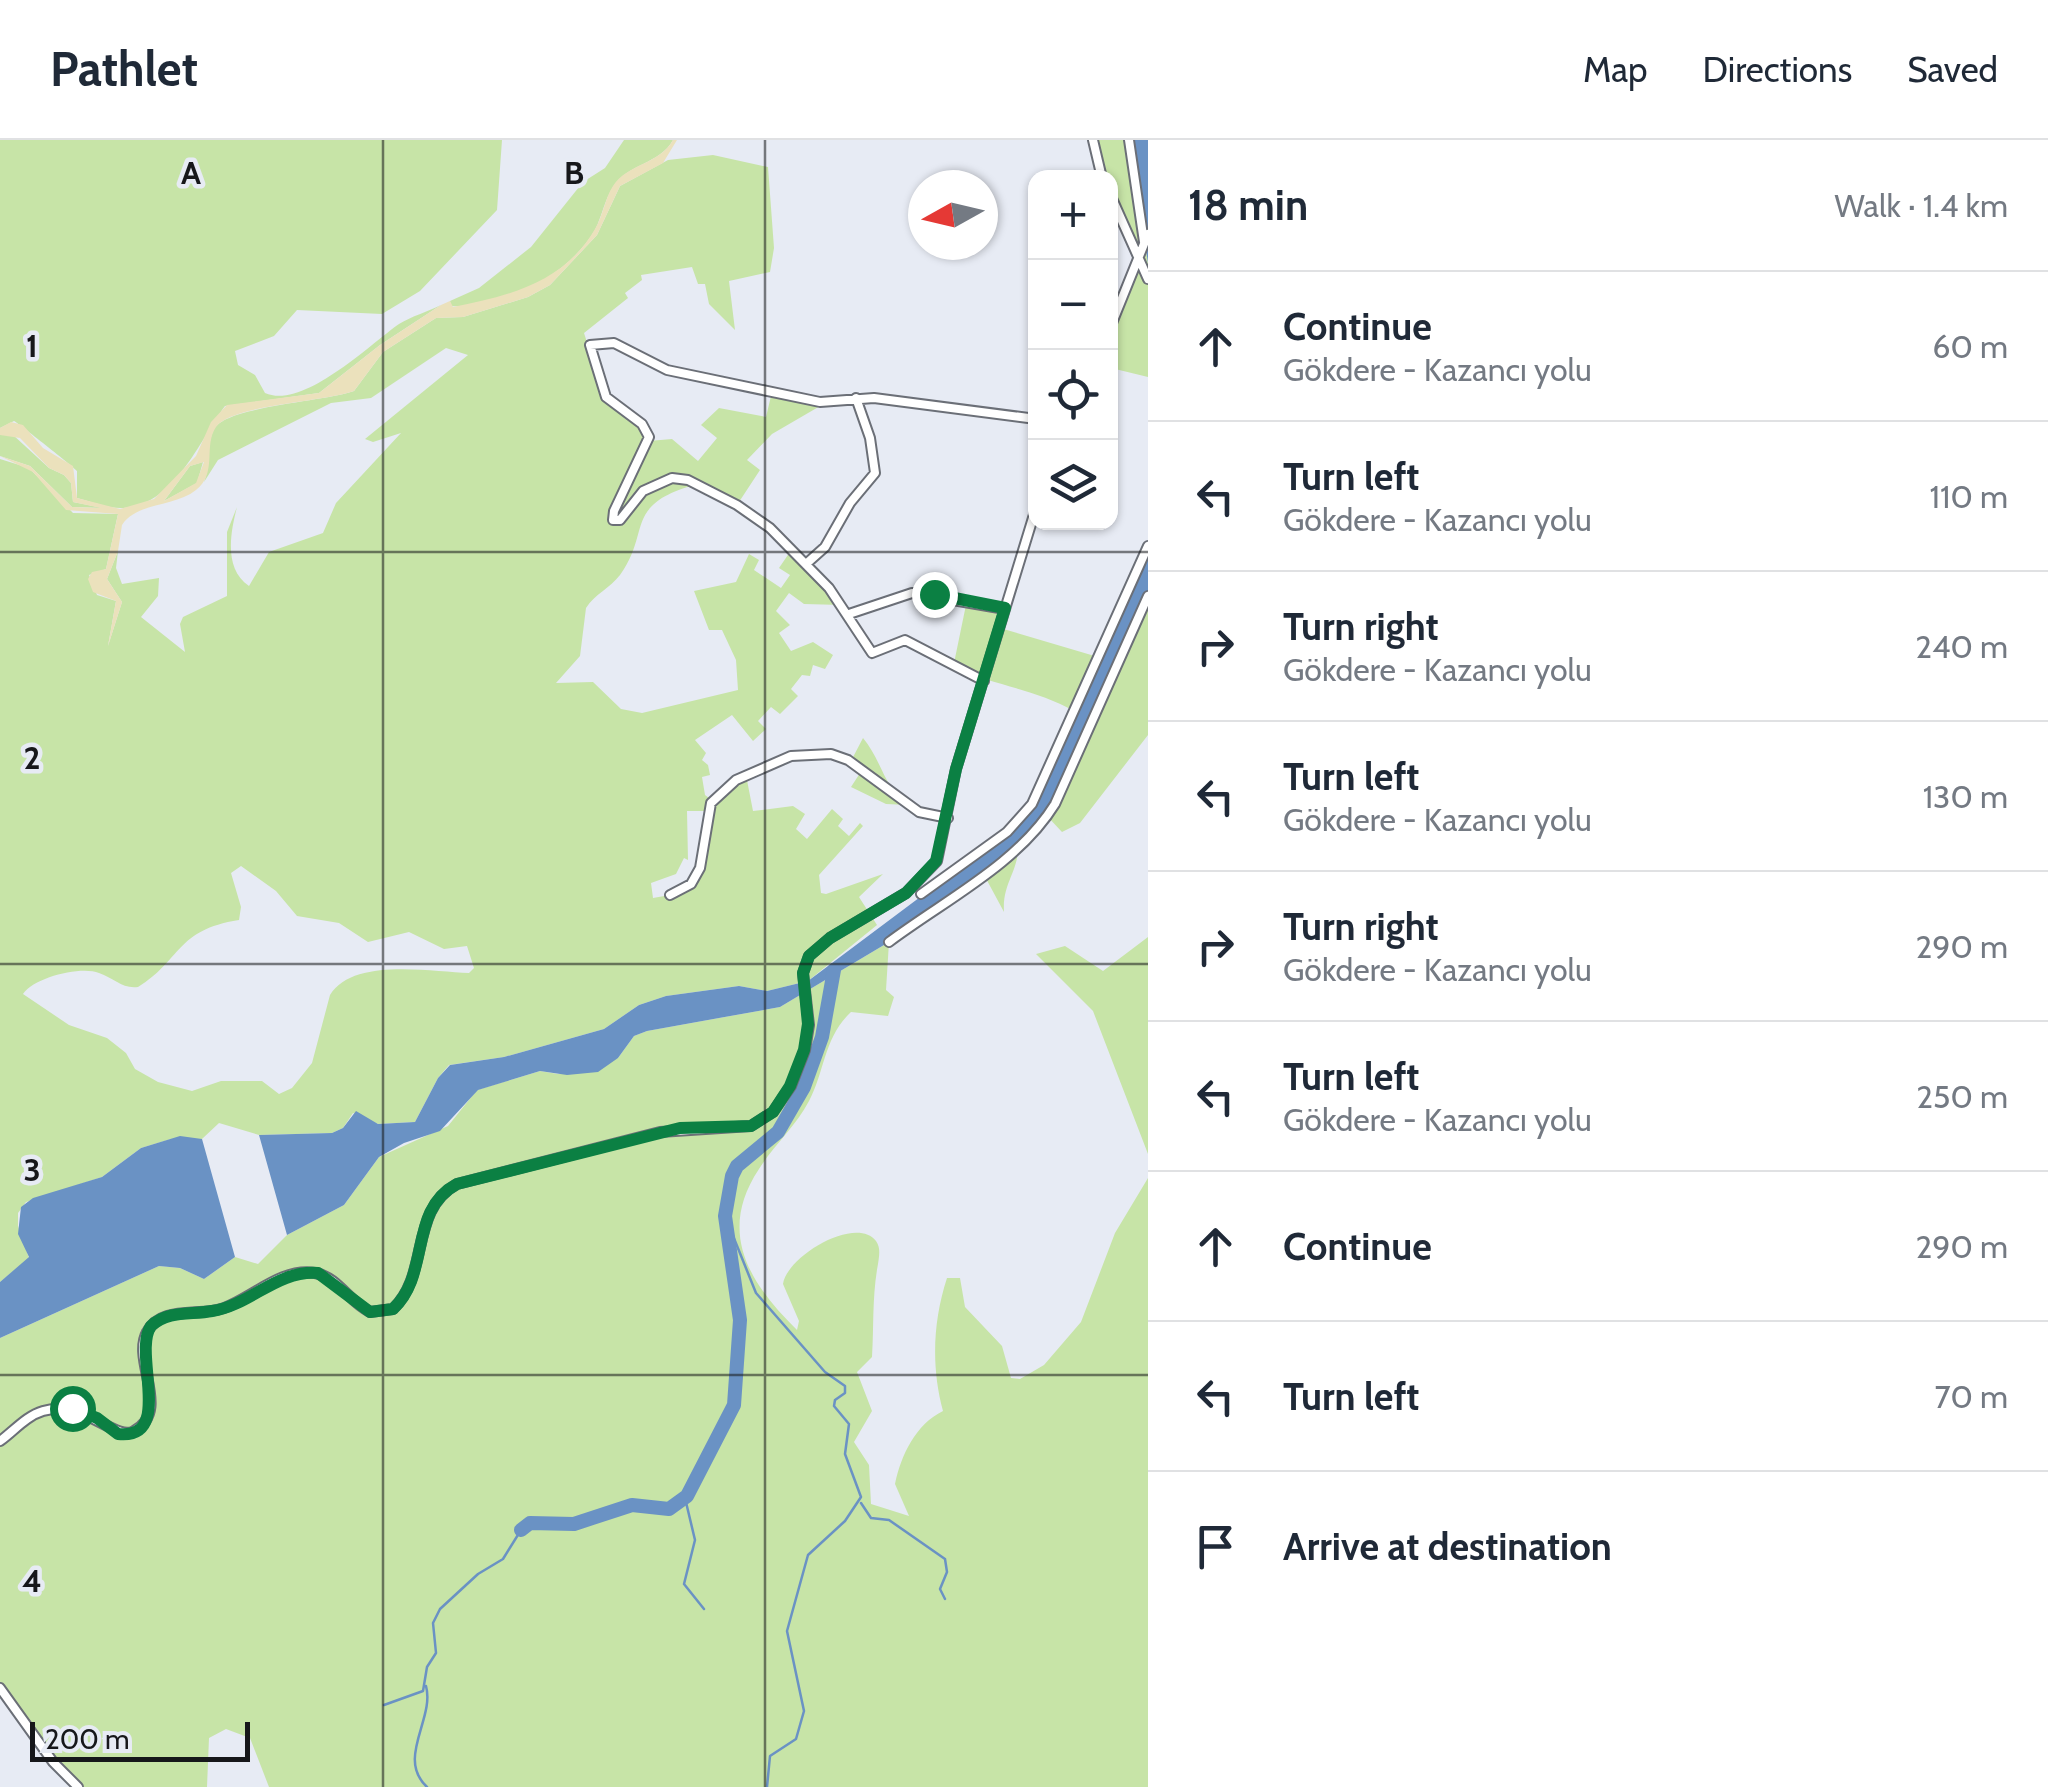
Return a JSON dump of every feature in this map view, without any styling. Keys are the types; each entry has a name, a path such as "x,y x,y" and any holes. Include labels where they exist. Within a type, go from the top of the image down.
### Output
{"street":[{"path":"1094,140 1100,170"},
{"path":"1118,308 1146,238 1130,140"},
{"path":"1118,213 1148,279"},
{"path":"984,681 909,641 898,640 872,652 849,614 806,564 757,517 688,480 672,478 650,486 623,518 614,520 614,511 649,437 642,424 606,397 590,345 623,346 658,368 820,402 856,398 1028,419"},
{"path":"806,564 825,547 850,504 875,473 870,438 856,398"},
{"path":"920,892 936,861 956,769 1029,530"},
{"path":"0,1441 28,1418 62,1408 85,1412 118,1434 133,1433 145,1422 150,1404 144,1341 151,1326 163,1318 226,1308 270,1283 308,1272 327,1278 370,1312 393,1309 414,1274 429,1211 440,1194 457,1184 660,1132 744,1127 766,1119 790,1086 804,1050 808,1024 803,973 809,956 830,938 893,902 920,892 1007,832 1032,804 1148,546"},
{"path":"849,614 912,592 1005,608"},
{"path":"889,942 1039,828 1055,804 1148,596"},
{"path":"670,895 691,884 700,868 708,841 706,811 711,802 736,780 791,756 831,754 848,760 919,812 948,818"},
{"path":"920,892 931,909"},
{"path":"0,1688 53,1762 78,1787"}],"green space":[{"path":"0,140 502,140 497,210 420,291 382,314 297,310 274,336 235,351 238,365 255,375 265,393 280,396 298,392 335,373 399,324 441,305 380,345 319,393 225,406 171,484 141,504 123,508 77,498 74,468 14,421 0,428"},
{"path":"624,140 673,140 660,154 619,179 595,230 568,262 512,295 492,302 451,306 450,301 479,288 531,247 583,182 605,168"},
{"path":"1093,140 1129,140 1148,263 1148,377 1118,370 1118,309 1137,259 1118,212 1118,170 1100,170"},
{"path":"713,155 768,167 774,248 770,272 729,281 735,330 709,304 705,284 698,284 692,267 641,275 642,280 625,293 628,298 584,333 603,392 638,420 649,441 672,439 698,461 717,438 701,425 719,408 766,417 772,392 827,402 772,434 747,460 760,470 737,505 697,484 673,492 648,510 620,575 586,608 580,656 556,683 593,682 621,709 642,713 738,690 736,660 722,630 709,630 694,591 736,582 749,554 759,560 754,570 781,588 790,575 779,568 792,549 842,605 804,604 789,593 776,611 790,625 779,633 791,651 813,642 833,655 825,669 813,665 810,676 802,675 791,689 798,696 780,714 771,707 758,721 766,729 753,741 732,715 695,740 706,753 702,760 710,775 702,777 705,795 713,801 746,775 753,811 793,806 805,814 796,829 807,839 832,809 843,819 838,826 849,836 860,823 863,826 819,875 821,893 883,874 859,897 877,925 808,981 767,991 739,986 666,996 639,1005 604,1029 504,1057 449,1065 415,1122 378,1124 353,1113 343,1128 332,1133 259,1135 219,1123 202,1139 171,1139 141,1148 102,1177 26,1202 18,1213 18,1226 29,1258 0,1282 0,459 29,468 73,513 118,514 106,569 89,575 97,595 116,601 108,646 122,602 107,579 118,551 116,568 122,584 159,578 158,596 141,617 185,652 180,624 183,617 227,596 227,532 237,507 231,539 232,561 249,586 269,552 323,533 336,503 401,433 373,442 365,439 468,355 446,348 371,398 331,403 218,460 204,482 214,429 237,415 354,391 383,352 436,318 463,317 528,297 550,285 597,235 620,186 668,160","holes":["687,811 706,811 695,878 670,895 653,898 651,883 676,874 684,858 688,860","241,866 276,891 297,916 339,923 368,942 409,932 444,949 467,946 474,968 469,973 374,971 341,983 330,995 312,1063 292,1088 279,1094 262,1081 221,1081 192,1091 158,1082 135,1069 126,1053 107,1038 69,1025 23,994 48,978 81,971 138,987 191,938 239,920 241,907 231,873"]},
{"path":"12,434 49,468 64,475 71,483 73,502 103,508 72,507 30,466 0,456 0,435"},
{"path":"203,462 197,483 164,501 190,466"},
{"path":"1148,596 1148,735 1080,823 1062,832 1047,816"},
{"path":"967,600 1005,609 1000,628 1098,657 1074,711 1044,697 953,668"},
{"path":"863,738 894,792 908,805 886,804 851,787 862,770 851,761"},
{"path":"1018,848 1005,894 1004,912 983,873"},
{"path":"1148,937 1148,1154 1093,1011 1036,954 1065,946 1103,971"},
{"path":"889,942 886,990 894,997 888,1016 851,1012 835,1032 809,1101 765,1160 747,1192 740,1214 744,1256 765,1294 797,1330 799,1321 783,1284 796,1262 839,1236 866,1234 876,1241 879,1252 872,1357 857,1372 872,1411 854,1442 869,1465 871,1504 909,1516 895,1484 911,1442 925,1424 943,1411 935,1344 947,1278 960,1278 965,1307 1002,1346 1011,1378 1020,1379 1044,1365 1081,1322 1115,1233 1148,1178 1148,1787 269,1787 250,1738 226,1729 209,1738 207,1787 78,1787 65,1775 0,1688 0,1338 159,1266 180,1268 204,1279 235,1257 258,1264 287,1235 344,1205 379,1157 448,1126 477,1090 540,1071 558,1074 618,1058 634,1036 647,1031 780,1007"}],"sand":[{"path":"677,140 663,163 620,186 597,235 550,285 528,297 463,317 436,318 383,352 354,391 258,409 216,427 203,483 187,495 137,512 122,525 118,551 107,579 122,602 108,646 116,601 93,592 88,579 92,572 106,569 118,514 66,510 33,472 0,456 30,466 72,507 101,508 73,502 71,483 64,475 49,468 20,438 0,435 0,428 11,422 23,425 43,448 73,466 77,498 120,509 154,499 196,456 211,422 227,405 319,393 380,345 441,305 450,301 453,307 494,298 551,275 582,247 598,224 619,178","holes":["204,462 196,483 164,501 190,466"]}],"water":[{"path":"1129,140 1148,140 1148,263"},
{"path":"1148,546 1148,596 1063,785 1030,838 889,942 780,1007 647,1031 634,1036 618,1058 598,1072 567,1075 540,1071 478,1090 440,1131 404,1143 379,1157 344,1205 287,1235 259,1135 332,1133 343,1128 356,1111 378,1124 415,1122 438,1078 450,1065 504,1057 604,1029 639,1005 666,996 739,986 767,991 808,981 1007,832 1025,814"},
{"path":"180,1136 202,1139 235,1257 204,1279 180,1268 159,1266 0,1338 0,1282 29,1257 18,1234 21,1207 33,1198 102,1177 141,1148"}],"waterway":[{"path":"521,1530 530,1523 574,1524 632,1505 669,1509 687,1496 734,1405 740,1320 725,1216 732,1176 737,1166 778,1132 804,1087 822,1037 834,970"},
{"path":"725,1216 756,1293 825,1372 845,1386 845,1393 835,1400 834,1406 849,1424 845,1454 861,1497 845,1521 808,1555 787,1631 804,1711 796,1739 770,1756 767,1787"},
{"path":"685,1498 695,1540 684,1584 704,1609"},
{"path":"861,1503 871,1518 889,1520 945,1559 947,1572 940,1589 945,1599"},
{"path":"384,1705 423,1691 427,1667 436,1653 433,1623 440,1609 478,1574 503,1559 521,1530"},
{"path":"426,1686 426,1712 415,1764 427,1787"}],"route":[{"path":"72,1408 97,1418 118,1434 133,1433 145,1422 150,1404 143,1354 146,1332 151,1326 172,1315 226,1308 286,1277 318,1273 363,1309 375,1314 393,1309 414,1274 429,1211 440,1194 470,1178 680,1128 744,1127 766,1119 790,1086 804,1050 808,1024 803,973 809,956 830,938 906,893 926,875 939,855 956,769 977,712 1005,608 934,594"}]}
